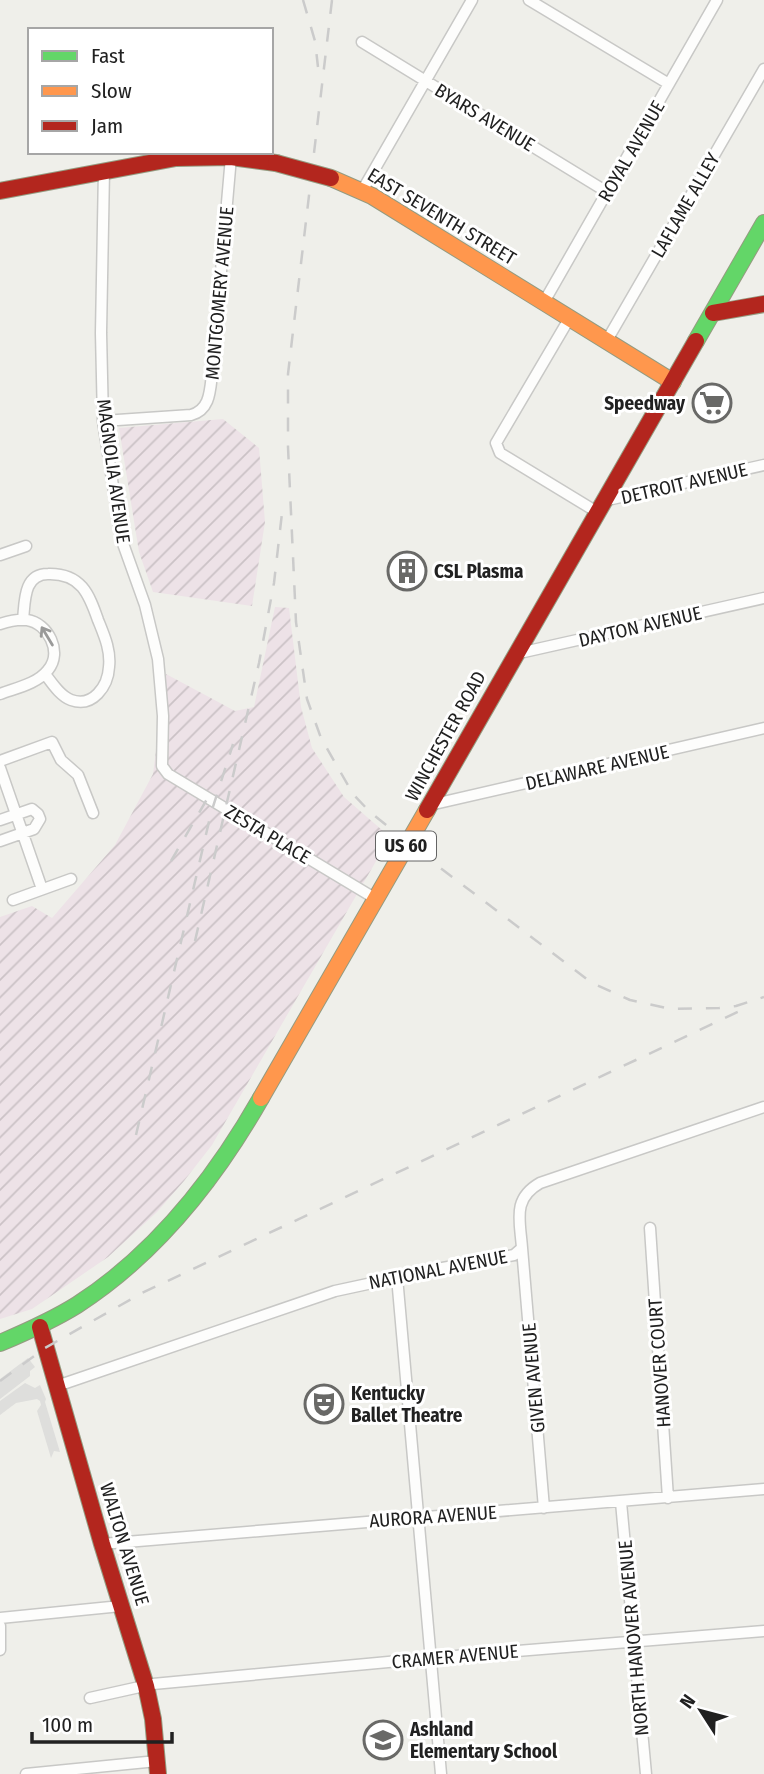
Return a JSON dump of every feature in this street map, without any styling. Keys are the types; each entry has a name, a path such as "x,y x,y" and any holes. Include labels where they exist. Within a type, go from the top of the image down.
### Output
{"main road":[{"name":"EAST SEVENTH STREET","path":"0,191 176,158 231,157 303,169 362,191 673,382"},
{"name":"WINCHESTER ROAD","path":"0,1343 40,1328 94,1293 140,1257 200,1193 244,1128 764,223"},
{"path":"713,313 764,304"},
{"name":"WALTON AVENUE","path":"40,1328 146,1686 158,1767"}],"street":[{"path":"362,191 472,0"},
{"path":"529,0 669,84"},
{"name":"ROYAL AVENUE","path":"544,302 717,0"},
{"name":"BYARS AVENUE","path":"362,43 607,192"},
{"name":"LAFLAME ALLEY","path":"606,342 764,69"},
{"name":"MONTGOMERY AVENUE","path":"103,421 191,415 200,412 207,403 212,374 231,157"},
{"name":"MAGNOLIA AVENUE","path":"104,170 101,333 103,421 121,538 145,605 158,659 163,716 162,766"},
{"name":"DETROIT AVENUE","path":"569,318 497,440 500,453 600,507 764,465"},
{"path":"0,555 26,546"},
{"path":"23,620 26,589 32,580 42,574 68,578 82,585 89,594 108,648 110,669 107,683 99,693 80,702 69,700 45,674"},
{"name":"DAYTON AVENUE","path":"515,654 764,598"},
{"path":"0,624 13,619 41,625 54,648 54,660 39,680 0,694"},
{"name":"DELAWARE AVENUE","path":"430,805 764,728"},
{"path":"0,761 52,742 61,760 78,775 93,813"},
{"name":"ZESTA PLACE","path":"162,766 168,774 376,899"},
{"path":"0,768 42,889"},
{"path":"0,820 32,809 40,819 37,827 0,841"},
{"path":"13,900 71,879"},
{"name":"NATIONAL AVENUE","path":"57,1386 298,1302 350,1287 518,1253 522,1248 520,1204 530,1189 540,1183 764,1107"},
{"name":"HANOVER COURT","path":"650,1228 668,1498"},
{"name":"GIVEN AVENUE","path":"522,1248 544,1508"},
{"path":"397,1277 441,1774"},
{"name":"AURORA AVENUE","path":"102,1544 764,1489"},
{"name":"NORTH HANOVER AVENUE","path":"621,1502 646,1774"},
{"path":"0,1618 121,1606"},
{"path":"0,1626 0,1650"},
{"name":"CRAMER AVENUE","path":"90,1698 146,1686 431,1658 764,1631"},
{"path":"26,1774 158,1767"}],"shaded area":[{"path":"223,419 259,448 265,522 252,606 153,592 139,552 119,428"},
{"path":"275,607 289,608 301,707 312,748 344,797 390,837 212,1145 184,1181 157,1212 108,1257 32,1309 0,1319 0,917 32,906 52,918 115,845 153,774 166,674 235,711 254,707"},
{"path":"28,1358 35,1367 30,1371 30,1376 0,1399 0,1379"},
{"path":"25,1383 35,1388 40,1385 46,1399 60,1452 54,1451 51,1458 37,1411 41,1405 40,1401 37,1399 16,1403 0,1415 0,1401"}],"railway":[{"path":"303,0 315,41 318,67"},
{"path":"332,0 288,374 288,447 296,622 307,699 321,738 353,794 370,812 592,983 630,1000 671,1009 736,1006 764,997"},
{"path":"195,941 259,663 274,583 282,513"},
{"path":"136,1135 211,813 233,744"},
{"path":"171,861 210,794"},
{"path":"0,1381 45,1348 142,1293 744,1009"}],"traffic: fast":[{"path":"696,341 764,223"},
{"path":"0,1343 77,1305 133,1263 203,1186 261,1098"}],"traffic: slow":[{"path":"331,178 372,196 673,382"},
{"path":"261,1098 427,810"}],"traffic: jam":[{"path":"0,191 176,158 231,157 276,163"},
{"path":"276,163 331,178"},
{"path":"713,313 764,304"},
{"path":"427,810 696,341"},
{"path":"40,1327 146,1686 153,1719 158,1774"}],"place":[{"name":"Speedway","path":"712,403"},
{"name":"CSL Plasma","path":"407,571"},
{"name":"Kentucky Ballet Theatre","path":"324,1404"},
{"name":"Ashland Elementary School","path":"383,1740"}]}
